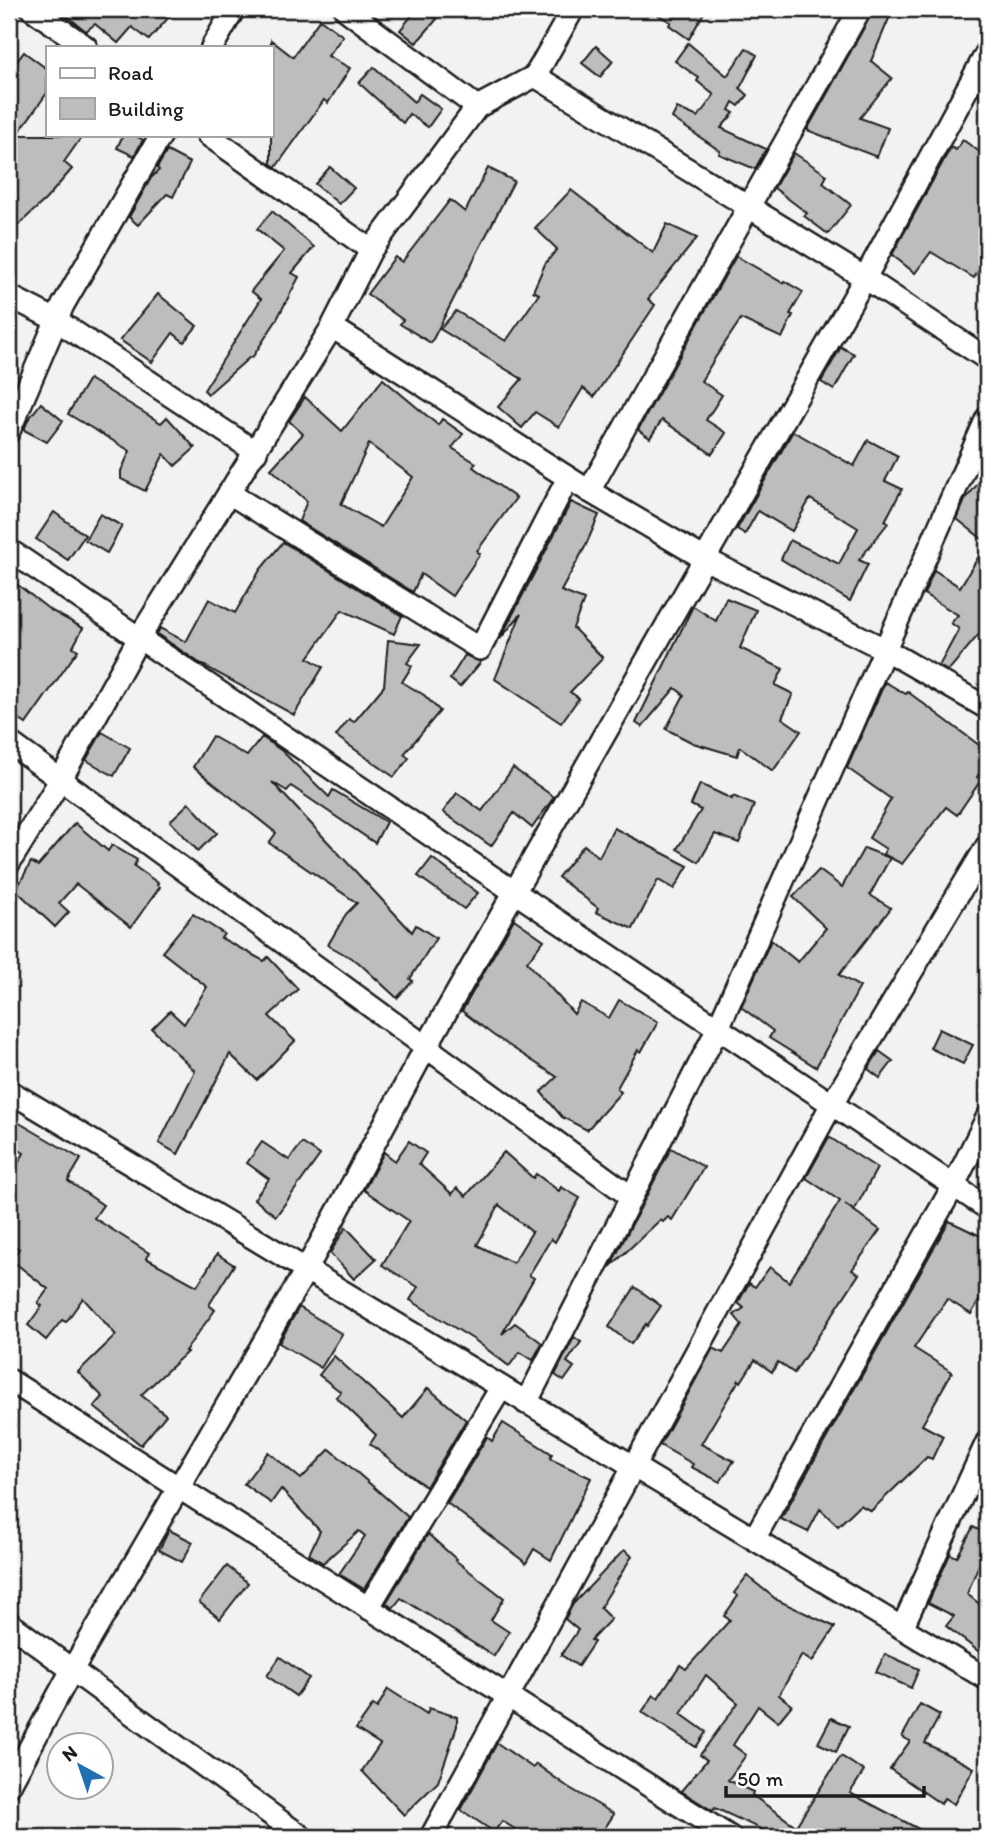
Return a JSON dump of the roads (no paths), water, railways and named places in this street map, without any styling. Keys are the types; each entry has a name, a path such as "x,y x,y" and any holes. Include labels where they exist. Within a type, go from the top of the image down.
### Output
{"street":[{"path":"32,9 85,46"},
{"path":"213,46 234,9"},
{"path":"345,9 477,107"},
{"path":"9,863 61,779 139,638 332,327 371,250 477,107 535,76 573,9"},
{"path":"589,491 860,9"},
{"path":"9,1786 72,1670 306,1270 513,891 864,278 987,52"},
{"path":"535,76 864,278 987,359"},
{"path":"9,431 63,305 161,136"},
{"path":"209,136 371,250"},
{"path":"9,296 56,320 256,452"},
{"path":"332,327 568,478 705,559 884,649 987,708"},
{"path":"526,1403 718,1028 987,418"},
{"path":"229,493 480,649 568,478"},
{"path":"9,550 987,1208"},
{"path":"9,741 630,1196"},
{"path":"431,1837 832,1104 987,846"},
{"path":"9,1091 987,1679"},
{"path":"754,1539 954,1185 987,1118"},
{"path":"9,1380 730,1837"},
{"path":"368,1608 501,1388"},
{"path":"902,1628 987,1442"},
{"path":"9,1623 302,1837"}]}
